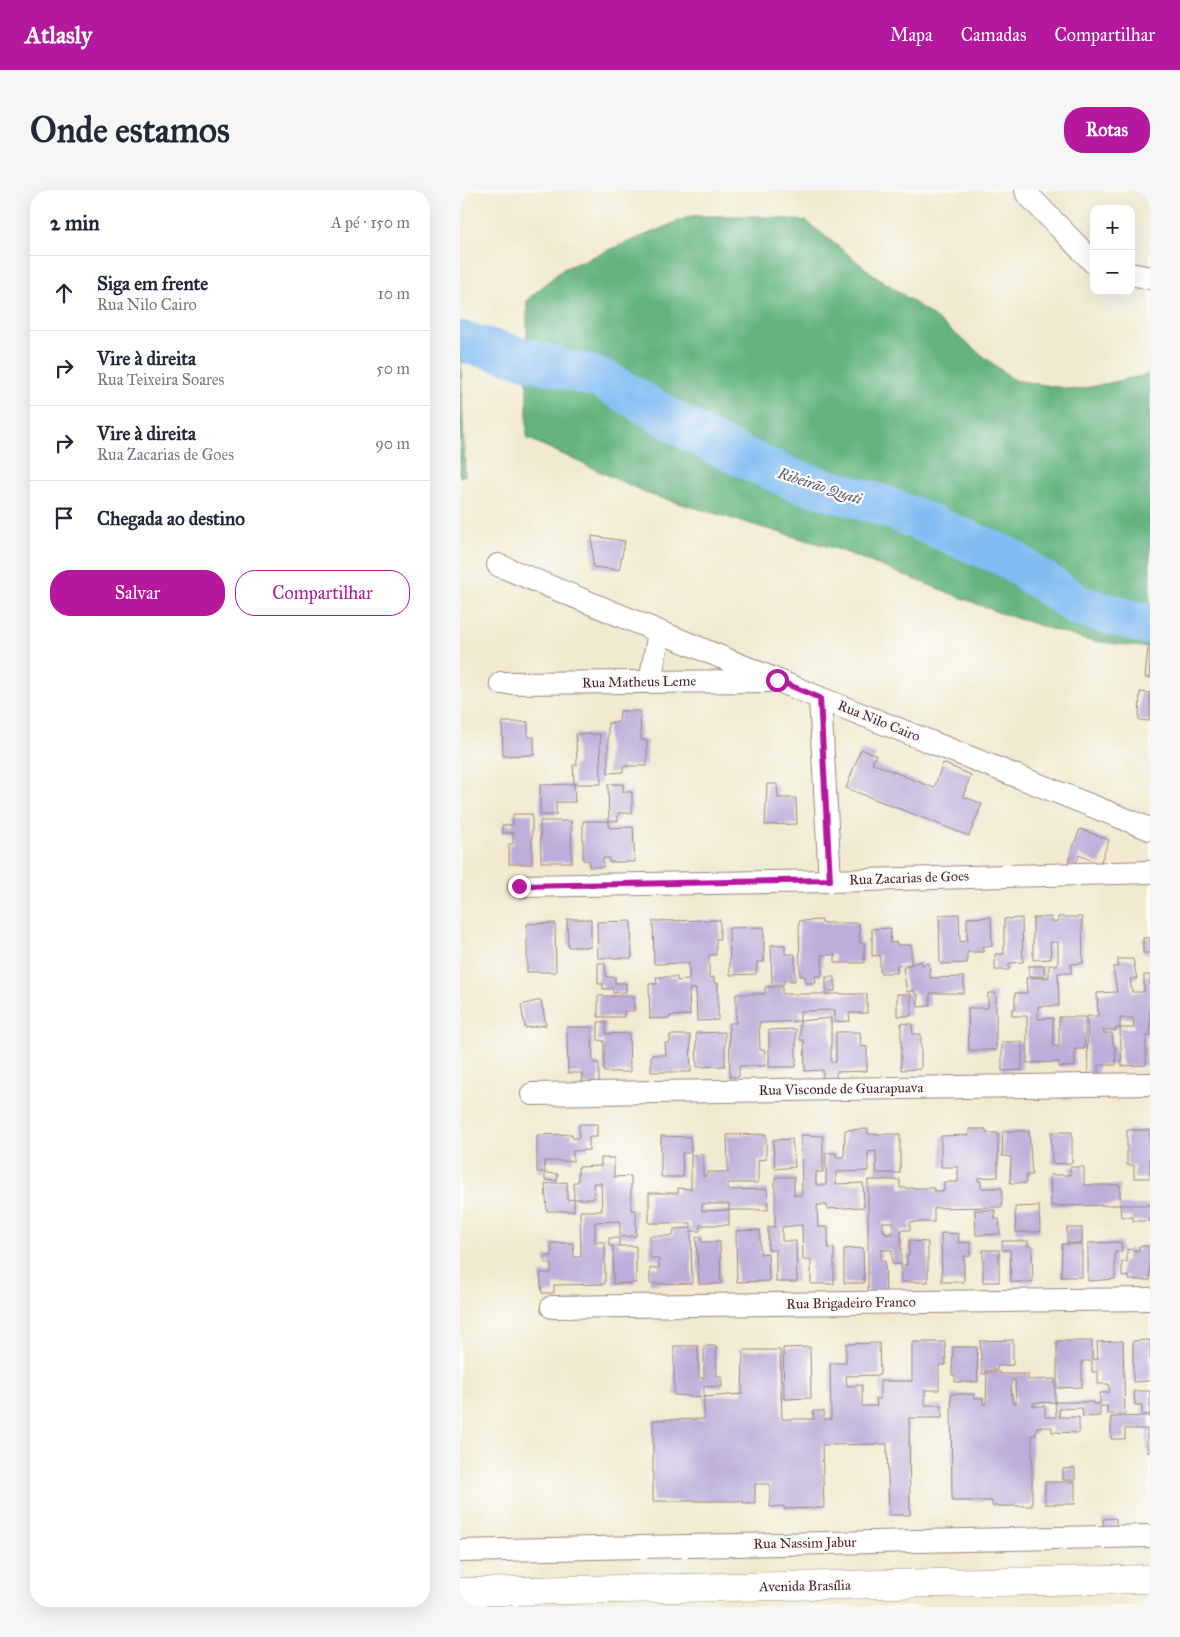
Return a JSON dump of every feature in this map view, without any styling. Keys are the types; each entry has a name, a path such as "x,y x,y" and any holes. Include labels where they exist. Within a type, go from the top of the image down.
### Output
{"highway":[{"name":"Avenida Brasília","path":"468,1590 1147,1578"}],"street":[{"path":"1026,190 1027,194 1090,259"},
{"path":"1135,275 1150,278"},
{"name":"Rua Nilo Cairo","path":"498,565 820,698 1150,829"},
{"path":"650,682 659,632"},
{"name":"Rua Matheus Leme","path":"501,684 777,680"},
{"path":"820,698 830,880"},
{"name":"Rua Zacarias de Goes","path":"519,886 1150,872"},
{"name":"Rua Visconde de Guarapuava","path":"532,1094 1150,1084"},
{"name":"Rua Brigadeiro Franco","path":"552,1307 1150,1299"},
{"name":"Rua Nassim Jabur","path":"460,1551 1150,1536"}],"green space":[{"path":"691,216 757,216 806,221 1014,380 1077,390 1150,374 1150,648 1086,640 1000,613 840,550 651,495 527,438 527,300 563,269"},
{"path":"460,344 465,475 460,477"}],"building":[{"path":"592,536 625,541 619,570 593,567"},
{"path":"1148,649 1150,650 1150,678 1145,678"},
{"path":"1140,692 1150,693 1150,721 1139,720"},
{"path":"620,711 640,711 641,740 647,740 647,766 623,766 623,772 608,773 608,723 619,722"},
{"path":"502,722 528,722 528,737 534,737 534,755 503,756"},
{"path":"576,734 600,734 601,784 574,784 573,765 577,765"},
{"path":"861,749 876,755 872,763 934,788 943,763 971,775 963,796 982,804 969,836 846,788"},
{"path":"574,784 575,802 556,802 556,815 540,815 540,785"},
{"path":"608,784 623,784 623,792 632,792 632,813 618,813 618,821 609,821"},
{"path":"767,784 777,784 778,798 796,798 797,824 765,825"},
{"path":"513,814 532,814 532,864 509,864 509,844 513,844 513,833 502,833 502,825 513,825"},
{"path":"540,821 571,821 572,862 541,862"},
{"path":"583,821 609,821 609,828 633,827 635,862 609,862 609,858 603,858 603,867 589,867 589,860 583,860"},
{"path":"1080,829 1109,840 1100,864 1079,855 1075,867 1068,865"},
{"path":"959,914 960,942 967,941 967,918 991,917 992,946 983,946 983,952 967,952 967,963 940,964 939,915"},
{"path":"1051,917 1051,922 1058,922 1058,917 1082,917 1083,963 1071,964 1071,973 1058,973 1059,1006 1038,1006 1038,1019 1053,1018 1053,1046 1059,1046 1059,1017 1085,1017 1085,1049 1075,1049 1075,1066 1059,1067 1059,1062 1027,1063 1027,1016 1012,1016 1012,1009 1015,1009 1015,993 1027,993 1026,978 1049,977 1049,965 1058,965 1058,942 1050,942 1051,959 1033,960 1033,918"},
{"path":"1022,918 1023,962 1009,963 1009,970 995,970 995,954 1004,954 1004,919"},
{"path":"567,919 591,919 591,947 568,947"},
{"path":"720,920 720,939 716,939 716,955 709,955 709,978 714,977 714,983 718,983 718,1020 697,1021 696,989 689,989 690,1015 650,1019 649,984 657,984 656,977 677,977 677,981 689,980 689,963 654,964 653,921"},
{"path":"822,920 822,923 859,923 860,943 864,943 864,963 835,963 835,955 822,955 822,976 815,976 816,983 806,983 805,976 800,976 799,921"},
{"path":"631,921 632,958 598,958 597,922"},
{"path":"555,923 556,972 527,972 527,924"},
{"path":"764,927 764,962 757,962 756,974 730,975 729,928"},
{"path":"891,928 890,943 896,942 897,945 911,945 911,965 921,961 922,965 929,963 930,978 964,977 964,993 930,993 930,1006 918,1007 918,994 915,994 914,990 907,992 903,968 910,965 897,965 897,973 880,973 880,955 872,956 872,929"},
{"path":"1143,938 1150,938 1150,953 1143,953"},
{"path":"771,945 785,945 785,954 795,954 795,981 784,980 784,984 772,984"},
{"path":"1118,959 1133,959 1137,979 1130,979 1132,992 1144,992 1144,975 1150,975 1150,1036 1146,1036 1146,1065 1122,1066 1120,1028 1116,1028 1116,1030 1103,1030 1104,1033 1112,1033 1116,1065 1098,1065 1098,1080 1088,1079 1087,1016 1098,1016 1097,993 1117,992 1113,967 1118,967","holes":["1120,1018 1133,1018 1134,1028 1120,1028"]},
{"path":"598,963 605,963 606,977 615,977 615,983 626,983 626,992 613,993 613,989 603,989 603,984 598,984"},
{"path":"1029,966 1044,966 1044,976 1029,976"},
{"path":"826,977 835,977 835,991 826,991"},
{"path":"782,986 782,994 867,994 867,1013 849,1013 850,1021 835,1022 835,1010 800,1011 800,1021 759,1023 760,1050 765,1050 765,1066 739,1066 739,1077 730,1077 729,1023 736,1023 736,994 765,994 765,987"},
{"path":"988,993 996,993 996,1050 969,1050 968,1008 988,1008"},
{"path":"897,994 911,994 911,1016 897,1016"},
{"path":"598,996 634,996 634,1011 624,1011 624,1017 598,1017"},
{"path":"541,1000 546,1025 525,1028 521,1005"},
{"path":"831,1018 831,1062 836,1062 836,1032 860,1032 861,1046 867,1047 867,1071 836,1072 836,1083 823,1083 823,1070 805,1071 804,1040 800,1040 800,1021"},
{"path":"598,1022 606,1022 606,1034 629,1033 630,1072 604,1072 604,1041 598,1040"},
{"path":"901,1023 912,1024 913,1034 921,1034 921,1069 901,1070"},
{"path":"567,1027 592,1027 593,1063 599,1063 599,1085 582,1085 582,1073 568,1073"},
{"path":"796,1029 796,1067 769,1067 769,1030"},
{"path":"725,1032 725,1066 697,1067 696,1033"},
{"path":"670,1035 690,1035 691,1072 651,1072 651,1055 666,1055 665,1043 670,1043"},
{"path":"1002,1042 1022,1042 1022,1070 1002,1071"},
{"path":"579,1124 597,1124 597,1137 589,1137 589,1150 573,1151 573,1161 544,1161 545,1172 537,1172 537,1135 572,1134 572,1138 579,1138"},
{"path":"868,1129 868,1134 900,1134 900,1173 876,1173 876,1151 868,1152 868,1171 836,1172 836,1184 863,1183 864,1207 827,1209 827,1205 817,1205 818,1227 828,1227 828,1248 834,1248 834,1284 811,1284 811,1260 803,1260 802,1225 782,1227 782,1241 796,1241 797,1282 776,1282 776,1250 768,1250 768,1227 775,1227 775,1177 794,1177 794,1195 802,1195 801,1135 823,1136 823,1172 816,1172 816,1185 826,1185 826,1153 836,1153 836,1157 844,1157 845,1130"},
{"path":"969,1129 986,1129 986,1133 998,1133 998,1177 978,1178 978,1181 981,1181 981,1188 1002,1188 1002,1207 934,1208 934,1222 910,1222 910,1230 901,1230 901,1264 892,1264 892,1250 881,1250 881,1261 885,1261 886,1295 868,1295 868,1180 900,1180 900,1188 934,1188 934,1191 944,1191 944,1182 958,1182 958,1167 941,1167 941,1136 969,1135","holes":["883,1222 893,1222 893,1234 885,1234"]},
{"path":"1127,1130 1150,1130 1150,1178 1134,1178 1134,1165 1127,1165"},
{"path":"1003,1131 1029,1131 1032,1175 1026,1175 1026,1183 1010,1183 1011,1157 1002,1156"},
{"path":"1051,1132 1072,1132 1072,1163 1052,1164"},
{"path":"766,1134 766,1159 758,1160 758,1183 728,1183 728,1190 767,1189 768,1210 729,1210 729,1225 700,1225 700,1231 691,1231 692,1283 650,1284 650,1268 659,1268 659,1259 650,1258 650,1236 673,1236 674,1229 691,1228 691,1223 649,1223 649,1193 678,1193 678,1188 691,1189 691,1155 703,1154 703,1176 707,1176 707,1172 728,1172 727,1135","holes":["702,1204 729,1204 729,1210 702,1211"]},
{"path":"661,1136 690,1137 691,1153 682,1153 683,1177 661,1177"},
{"path":"792,1139 795,1167 775,1169 773,1140"},
{"path":"601,1158 614,1158 614,1177 631,1176 631,1210 636,1210 636,1236 620,1237 620,1221 595,1222 595,1242 605,1242 605,1284 554,1285 554,1293 542,1293 540,1273 551,1273 551,1263 545,1263 545,1256 552,1256 551,1243 573,1243 574,1257 581,1257 580,1211 602,1211 601,1183 593,1183 594,1199 574,1199 573,1182 578,1182 578,1167 601,1166"},
{"path":"1070,1167 1084,1167 1084,1185 1120,1185 1120,1205 1051,1206 1050,1175 1070,1175"},
{"path":"545,1173 558,1174 557,1181 545,1180"},
{"path":"567,1182 567,1200 574,1199 574,1211 547,1211 545,1184"},
{"path":"1120,1205 1150,1205 1150,1221 1133,1221 1133,1217 1121,1217"},
{"path":"1039,1206 1040,1232 1016,1232 1015,1207"},
{"path":"975,1210 995,1210 995,1219 999,1219 1000,1234 976,1235"},
{"path":"1067,1228 1082,1228 1082,1243 1067,1243"},
{"path":"760,1230 760,1254 768,1253 769,1281 737,1282 736,1231"},
{"path":"941,1233 959,1234 958,1243 970,1242 970,1256 964,1256 964,1282 942,1282"},
{"path":"696,1237 701,1237 702,1242 720,1242 721,1284 699,1284"},
{"path":"609,1238 619,1238 619,1246 636,1246 636,1283 613,1284 613,1246 609,1246"},
{"path":"909,1241 928,1242 928,1282 901,1282 901,1265 907,1265"},
{"path":"1002,1241 1028,1241 1028,1246 1032,1246 1033,1282 1011,1282 1010,1250 1002,1250"},
{"path":"1121,1242 1122,1252 1115,1252 1115,1279 1088,1281 1088,1243"},
{"path":"1062,1244 1082,1244 1082,1277 1061,1277"},
{"path":"1139,1246 1150,1246 1150,1280 1129,1280 1129,1276 1122,1277 1122,1262 1127,1262 1127,1249 1139,1251"},
{"path":"863,1248 864,1283 844,1283 844,1249"},
{"path":"983,1250 999,1250 999,1282 983,1282"},
{"path":"1013,1340 1013,1365 997,1366 997,1370 986,1370 986,1374 982,1374 980,1341"},
{"path":"1150,1340 1150,1381 1133,1382 1133,1341"},
{"path":"1057,1341 1092,1341 1092,1359 1098,1359 1097,1342 1123,1341 1125,1414 1107,1414 1107,1406 1100,1406 1100,1416 1083,1417 1082,1408 1059,1409 1059,1417 1079,1417 1079,1433 1052,1432 1052,1427 1037,1427 1036,1435 1032,1435 1032,1506 992,1506 992,1501 952,1501 951,1394 974,1394 974,1398 983,1398 983,1404 986,1404 987,1372 1028,1374 1028,1380 1055,1379 1055,1402 1093,1402 1093,1404 1100,1404 1100,1393 1109,1393 1109,1384 1098,1384 1098,1372 1092,1372 1092,1361 1082,1361 1082,1387 1057,1388","holes":["1011,1380 1015,1380 1016,1403 1012,1403","1055,1402 1056,1417 1045,1417 1045,1406 1033,1406 1033,1403"]},
{"path":"912,1342 945,1342 946,1365 939,1365 939,1390 925,1390 925,1405 942,1405 942,1418 909,1418 910,1515 889,1515 887,1444 822,1445 824,1508 784,1509 784,1506 770,1507 770,1484 755,1484 755,1503 743,1503 743,1501 653,1501 653,1420 704,1419 704,1397 742,1394 743,1350 780,1350 782,1419 814,1419 813,1411 824,1411 824,1419 831,1419 830,1363 846,1363 846,1344 879,1343 880,1375 846,1376 847,1386 862,1385 862,1406 877,1406 876,1399 880,1399 880,1381 912,1381"},
{"path":"674,1346 698,1346 699,1378 704,1378 704,1346 716,1346 717,1376 722,1376 722,1387 704,1386 704,1397 674,1395"},
{"path":"810,1347 811,1398 784,1399 783,1348"},
{"path":"953,1347 977,1347 978,1382 955,1382 955,1375 952,1375"},
{"path":"1134,1391 1150,1391 1150,1414 1142,1415 1142,1405 1135,1405"},
{"path":"1150,1416 1150,1452 1147,1452 1147,1429 1125,1429 1125,1439 1111,1439 1111,1417"},
{"path":"1075,1468 1075,1480 1063,1480 1063,1469"},
{"path":"1045,1482 1075,1482 1075,1504 1045,1504"},
{"path":"1116,1518 1116,1531 1104,1531 1103,1519"}],"waterway":[{"name":"Ribeirão Quati","path":"460,341 602,379 712,443 794,480 885,506 1007,557 1079,606 1150,625"}],"route":[{"path":"519,886 830,880 820,698 777,680"}]}
